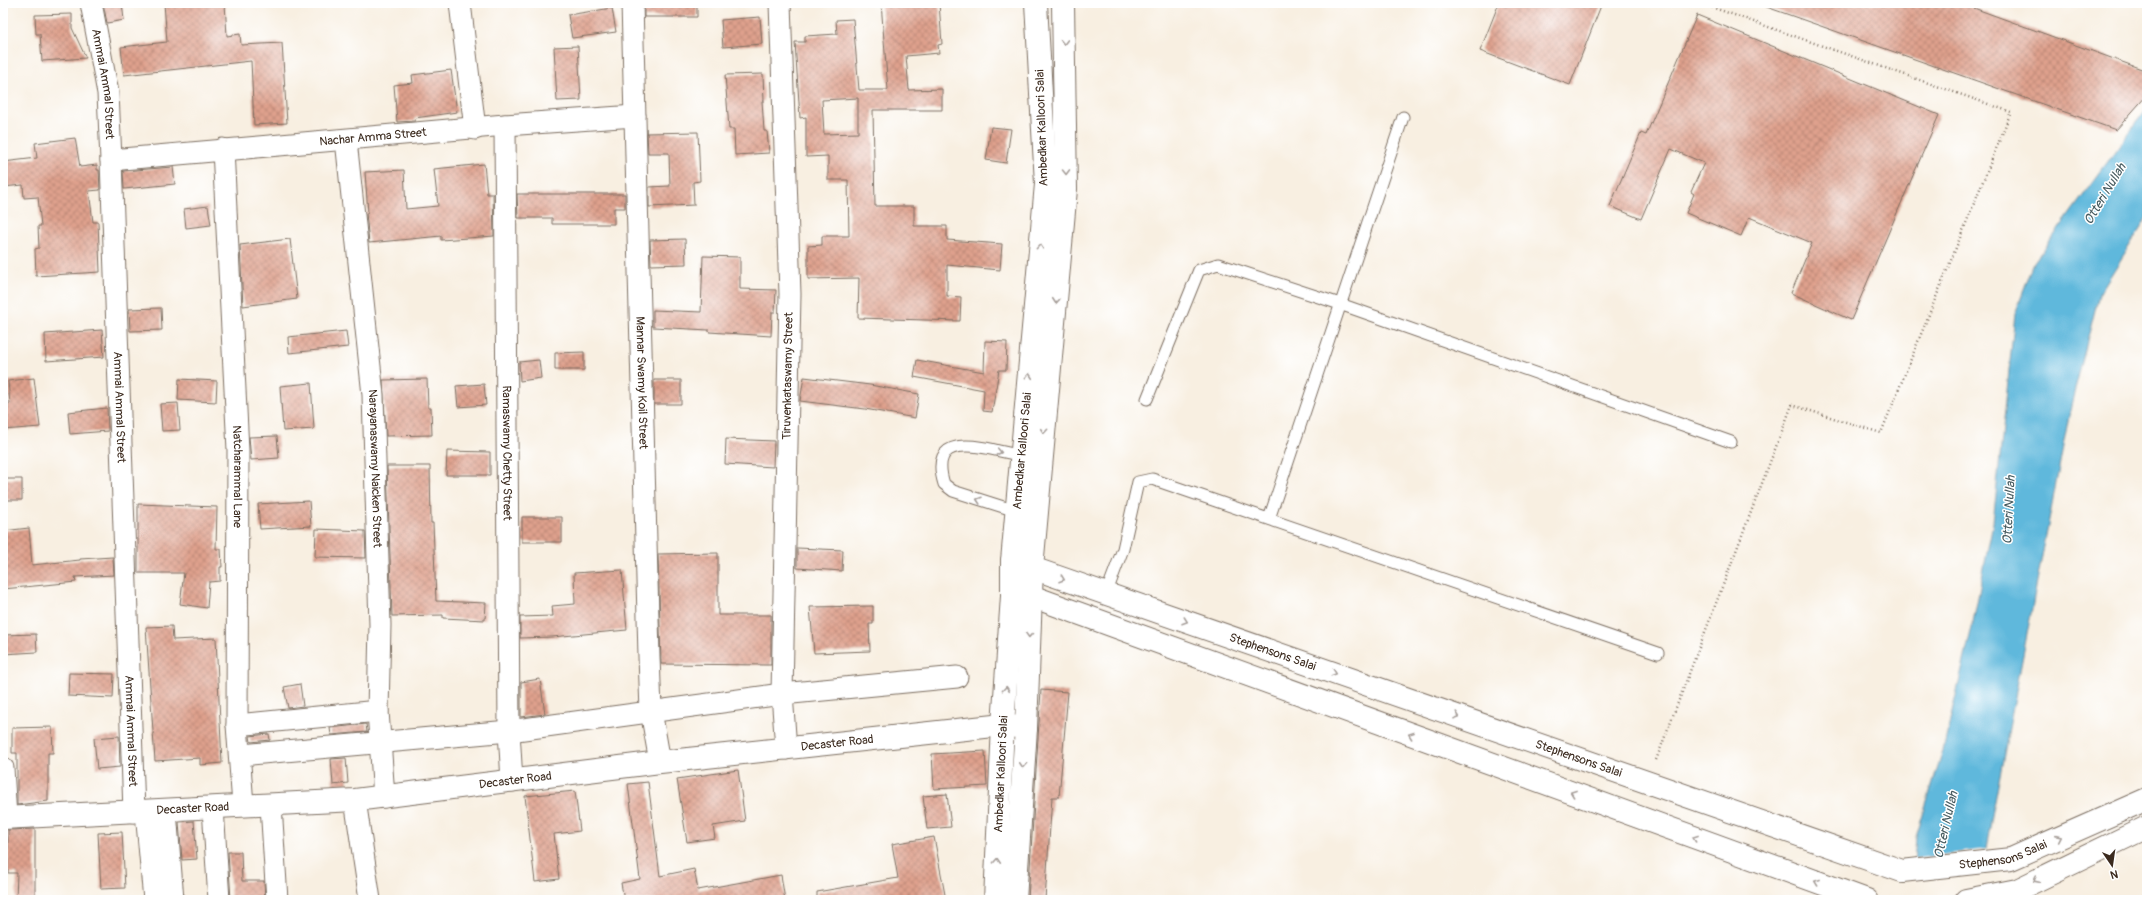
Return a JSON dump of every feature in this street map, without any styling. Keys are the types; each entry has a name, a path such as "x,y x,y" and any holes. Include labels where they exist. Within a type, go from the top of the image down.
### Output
{"main road":[{"name":"Ambedkar Kalloori Salai","path":"1015,900 1026,728 1022,564 1016,512 1046,184 1036,3"},
{"name":"Ambedkar Kalloori Salai","path":"1022,564 1066,188 1063,3"},
{"name":"Stephensons Salai","path":"1022,564 1902,871 2011,859 2147,799"},
{"name":"Ambedkar Kalloori Salai","path":"995,900 1003,725 1022,596"},
{"path":"1022,596 1867,900"},
{"name":"Decaster Road","path":"5,818 149,812 243,805 271,805 355,800 660,762 1003,725 1026,728"},
{"path":"1966,900 2017,890 2147,827"}],"street":[{"name":"Ammai Ammal Street","path":"91,3 108,93 149,812"},
{"path":"460,3 475,129"},
{"name":"Mannar Swamy Koil Street","path":"632,3 651,711 660,762"},
{"name":"Tiruvenkataswamy Street","path":"780,3 790,294 782,694 786,749"},
{"name":"Nachar Amma Street","path":"111,160 223,149 475,129 505,125 636,116"},
{"name":"Ramaswamy Chetty Street","path":"505,125 509,731 512,781"},
{"name":"Narayanaswamy Naicken Street","path":"346,140 373,395 380,625 378,711 379,743 384,797"},
{"name":"Natcharammal Lane","path":"223,149 238,450 237,724 241,755 243,805"},
{"path":"241,755 509,731 782,694 957,677"},
{"path":"237,724 378,711"},
{"path":"3,768 5,818"},
{"path":"355,800 370,900"},
{"path":"271,805 277,900"},
{"path":"213,808 219,900"},
{"path":"149,812 154,900"},
{"path":"149,812 174,900"}],"lane":[{"path":"1268,519 1403,117"},
{"path":"1147,399 1199,270 1218,264 1340,304 1731,442"},
{"path":"1016,512 953,491 944,484 941,463 942,455 949,448 962,445 1022,456"},
{"path":"1106,594 1123,549 1138,482 1152,479 1658,653"}],"path":[{"path":"1656,760 1792,405 1881,433 2011,112 1700,3"}],"water":[{"name":"Otteri Nullah","path":"2147,108 2147,218 2099,294 2071,405 1976,900 1911,900 1916,837 1943,751 1972,627 1993,523 2015,314 2034,263"}],"pier":[{"path":"1987,849 1978,900 1909,900 1912,859"}],"building":[{"path":"103,3 122,3 124,20 107,23"},
{"path":"164,3 225,3 227,36 240,34 241,45 282,43 287,123 254,125 251,61 124,75 121,47 167,42"},
{"path":"644,3 697,3 697,17 644,17"},
{"path":"881,3 939,3 942,44 938,45 939,53 906,56 909,90 942,89 942,110 873,110 875,206 914,206 914,226 947,226 947,240 1002,244 1000,270 947,265 947,296 961,297 960,321 858,318 859,278 808,279 808,246 822,245 822,236 849,236 848,180 828,180 828,156 806,157 806,117 800,118 795,42 805,42 805,36 837,34 836,20 853,19 859,90 888,90","holes":["858,98 858,133 824,134 822,100"]},
{"path":"1499,3 1602,3 1570,85 1480,51"},
{"path":"1762,3 1960,3 2147,71 2147,95 2116,130 1761,5"},
{"path":"612,8 616,32 572,38 568,15"},
{"path":"72,14 72,28 86,58 42,61 40,34 36,34 35,15"},
{"path":"1697,15 1939,115 1851,320 1791,293 1812,243 1749,217 1741,236 1686,213 1694,194 1691,192 1704,163 1671,149 1641,219 1610,206 1641,133 1646,135"},
{"path":"760,17 762,44 723,47 721,20"},
{"path":"578,46 581,100 557,101 554,47"},
{"path":"451,70 457,112 415,118 415,121 397,122 394,85 413,83 412,75"},
{"path":"763,74 764,101 762,101 764,131 767,131 769,153 735,155 734,129 729,129 725,75"},
{"path":"991,127 1011,129 1006,163 986,160"},
{"path":"698,132 700,181 693,182 694,205 649,207 649,187 670,186 669,153 648,153 647,133"},
{"path":"75,138 80,167 97,165 97,170 99,170 100,190 89,191 93,222 98,222 100,272 36,276 35,249 39,248 38,226 41,226 38,197 24,198 23,185 3,187 3,162 37,158 35,143"},
{"path":"484,164 487,194 493,194 494,236 441,240 441,236 369,243 366,213 368,213 365,172 404,170 406,209 438,206 434,169"},
{"path":"173,167 175,184 124,189 123,171"},
{"path":"517,194 625,194 625,208 614,208 614,224 552,224 552,218 518,218"},
{"path":"208,206 211,225 186,228 184,209"},
{"path":"290,239 297,299 243,306 240,245"},
{"path":"685,239 686,264 651,265 650,240"},
{"path":"703,256 740,257 740,289 776,290 775,312 772,312 771,336 709,332 709,330 653,327 653,310 701,312"},
{"path":"161,308 162,330 130,331 129,309"},
{"path":"102,330 104,357 46,361 45,334"},
{"path":"346,331 348,347 289,353 288,337"},
{"path":"985,341 1007,342 1006,370 999,370 992,412 983,411 984,390 914,377 917,360 984,372"},
{"path":"584,352 584,370 555,370 555,353"},
{"path":"539,360 541,378 520,381 519,362"},
{"path":"804,377 870,385 919,394 915,418 865,409 800,401"},
{"path":"34,378 40,427 3,430 3,406 10,404 8,381"},
{"path":"179,379 217,381 216,402 178,400"},
{"path":"427,379 428,408 431,408 432,435 386,436 383,380"},
{"path":"654,380 681,380 681,404 654,404"},
{"path":"311,383 314,429 283,431 280,386"},
{"path":"484,384 486,405 458,407 456,386"},
{"path":"178,403 180,430 162,431 160,404"},
{"path":"107,408 108,431 70,434 68,412"},
{"path":"277,436 279,458 251,460 249,437"},
{"path":"726,439 774,441 773,467 725,464"},
{"path":"447,451 490,452 490,475 446,475"},
{"path":"387,466 430,466 431,523 433,523 436,601 486,603 485,620 443,618 443,615 392,616"},
{"path":"3,479 22,479 22,500 3,500"},
{"path":"309,501 311,526 260,529 258,504"},
{"path":"138,504 217,507 216,549 221,549 222,567 220,567 220,581 209,582 207,608 180,604 184,573 138,573"},
{"path":"522,517 562,517 562,542 522,542"},
{"path":"29,528 32,565 80,559 113,557 114,575 75,577 76,582 3,589 3,531"},
{"path":"316,529 365,531 366,558 315,557"},
{"path":"797,548 843,550 842,571 797,568"},
{"path":"718,553 718,615 771,615 771,665 661,664 658,554"},
{"path":"622,570 627,630 552,637 520,638 520,617 553,616 552,606 575,604 574,573"},
{"path":"873,606 873,624 869,624 870,651 814,653 810,607"},
{"path":"172,626 173,640 216,638 222,763 200,765 200,758 155,761 146,627"},
{"path":"36,634 37,652 3,654 3,635"},
{"path":"69,673 114,674 113,698 68,696"},
{"path":"540,679 545,714 521,717 521,682"},
{"path":"300,684 303,706 288,708 284,687"},
{"path":"1041,690 1068,692 1059,797 1052,797 1045,900 1028,900"},
{"path":"366,724 367,732 331,735 330,728"},
{"path":"52,727 53,753 48,753 48,801 17,805 17,753 12,753 12,728"},
{"path":"269,734 270,740 251,742 250,736"},
{"path":"119,736 120,767 97,769 94,738"},
{"path":"985,751 987,786 934,789 932,754"},
{"path":"346,758 348,783 333,785 331,759"},
{"path":"738,770 745,821 713,826 715,838 687,842 677,779"},
{"path":"648,782 660,876 694,869 698,890 781,875 785,900 624,900 621,883 640,879 628,784"},
{"path":"575,791 580,831 554,834 559,879 535,882 525,796"},
{"path":"947,794 951,827 927,829 923,796"},
{"path":"194,821 197,859 182,860 179,822"},
{"path":"35,829 35,900 16,900 17,873 8,873 8,830"},
{"path":"122,832 125,888 101,889 98,833"},
{"path":"934,837 946,900 817,900 817,892 898,878 892,844"},
{"path":"228,852 241,852 242,881 264,881 265,900 231,900"}]}
